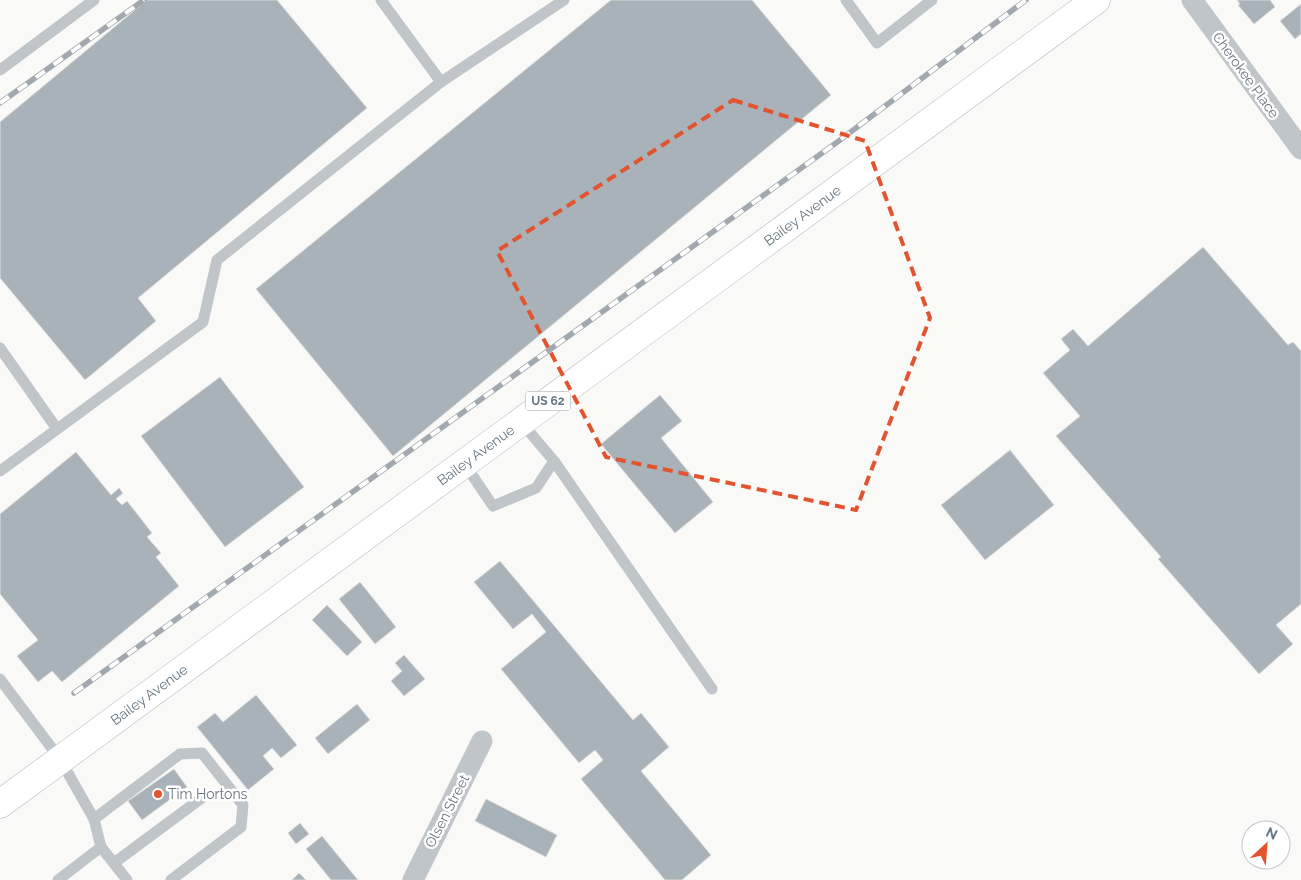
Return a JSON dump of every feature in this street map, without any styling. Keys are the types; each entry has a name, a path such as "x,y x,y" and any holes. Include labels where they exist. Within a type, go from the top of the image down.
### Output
{"main road":[{"name":"Bailey Avenue","path":"0,804 1096,0"}],"street":[{"name":"Cherokee Place","path":"1192,0 1301,149"},
{"name":"Olsen Street","path":"413,880 482,741"}],"lane":[{"path":"0,70 94,0"},
{"path":"381,0 441,82"},
{"path":"0,471 203,322 216,260 441,82 564,0"},
{"path":"846,0 877,43 932,0"},
{"path":"0,348 57,429"},
{"path":"521,422 554,461 712,689"},
{"path":"464,463 493,506 536,488 554,461"},
{"path":"0,679 60,759 94,819 101,847 128,880"},
{"path":"94,819 180,754 202,753 242,805 241,827 171,880"},
{"path":"114,863 203,797"},
{"path":"58,880 101,847"}],"highlighted area":[{"path":"733,100 865,141 930,318 856,510 606,457 497,251"}],"building":[{"path":"147,0 277,0 367,108 138,298 156,321 85,380 0,278 0,122"},
{"path":"611,0 752,0 831,95 393,456 256,289"},
{"path":"1237,0 1270,0 1275,7 1254,24 1238,5 1240,4"},
{"path":"1301,4 1301,34 1295,39 1280,21"},
{"path":"1203,247 1288,345 1293,342 1301,351 1301,604 1276,625 1293,644 1259,674 1158,559 1161,557 1056,436 1080,416 1043,373 1070,350 1061,339 1073,329 1088,346"},
{"path":"220,377 304,487 225,547 141,436"},
{"path":"660,395 682,421 661,438 713,502 675,533 601,444"},
{"path":"1010,450 1054,505 985,560 941,505"},
{"path":"76,452 111,495 119,488 123,493 116,499 122,505 127,501 152,533 147,537 161,553 156,557 179,586 62,682 52,671 38,682 17,656 38,640 0,594 0,514"},
{"path":"500,561 633,720 641,713 669,747 641,771 711,855 682,880 665,880 581,779 603,760 595,750 579,763 501,669 546,632 532,614 513,629 474,582"},
{"path":"360,582 396,627 375,644 339,599"},
{"path":"327,605 362,642 347,656 312,620"},
{"path":"404,655 425,679 404,696 391,681 402,671 395,663"},
{"path":"256,695 297,745 281,758 272,748 263,756 274,769 248,790 197,727 215,713 223,722"},
{"path":"357,704 370,720 328,754 315,738"},
{"name":"Tim Hortons","path":"174,769 187,787 142,820 128,801"},
{"path":"486,799 557,835 546,857 475,821"},
{"path":"300,823 309,834 296,844 288,833"},
{"path":"322,836 358,880 331,880 306,849"},
{"path":"299,873 306,880 292,880"}],"railway":[{"path":"0,103 144,0"},
{"path":"74,693 836,143 1026,0"}],"place":[{"name":"Tim Hortons","path":"158,794"}]}
